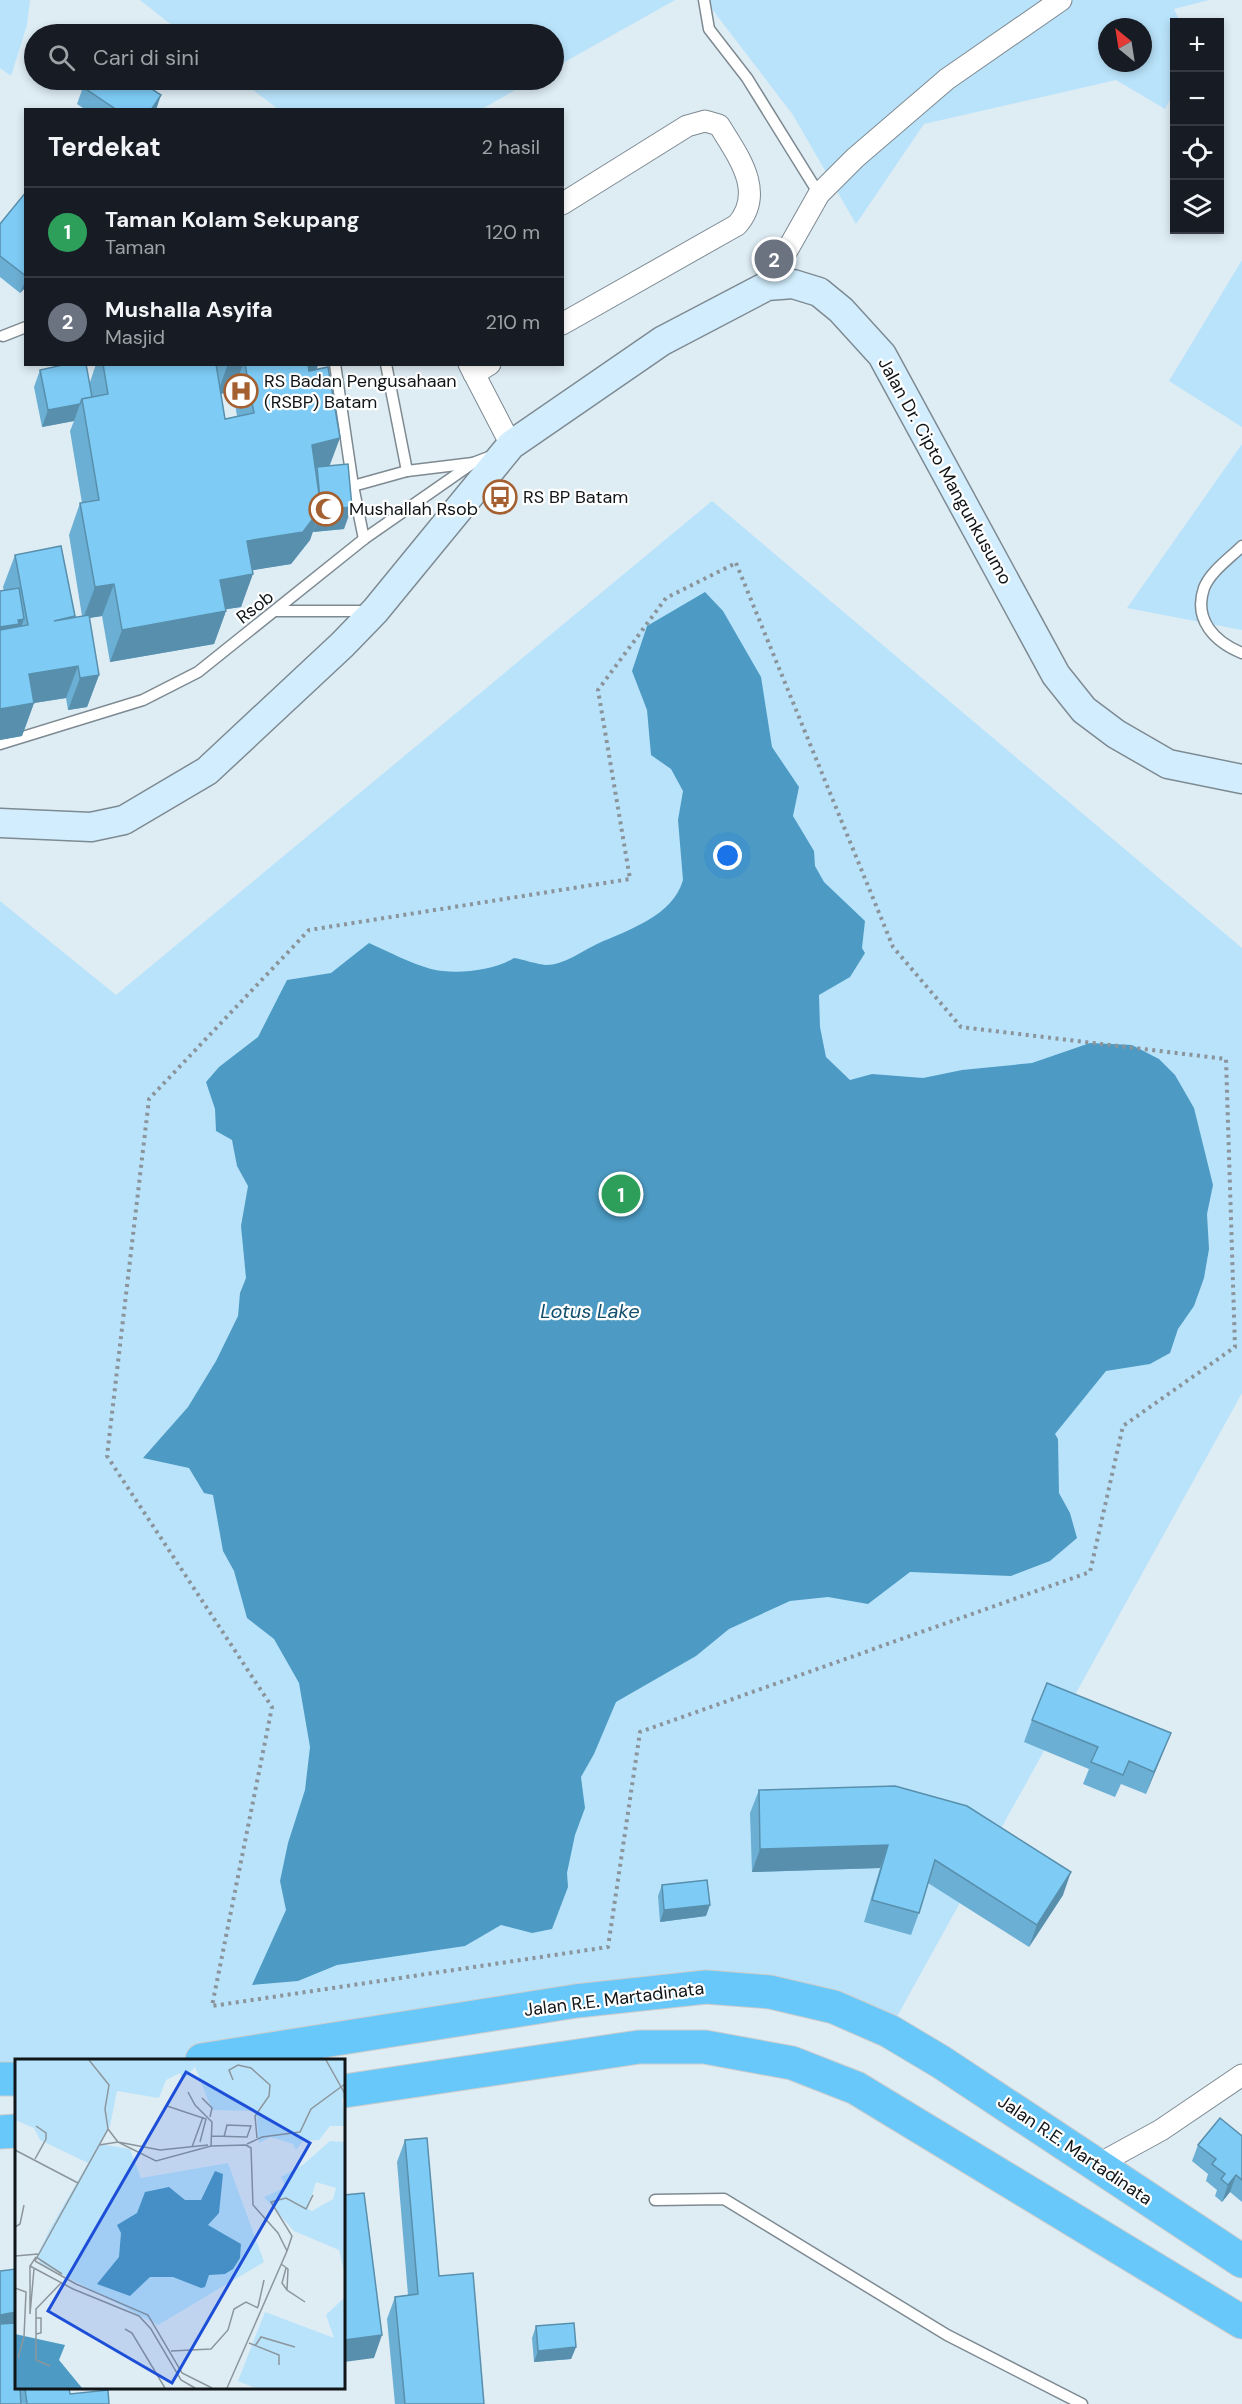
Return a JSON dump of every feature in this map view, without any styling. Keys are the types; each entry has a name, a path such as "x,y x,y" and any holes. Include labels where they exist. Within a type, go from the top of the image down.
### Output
{"highway":[{"name":"Jalan R.E. Martadinata","path":"214,2059 576,2001 706,1987 770,1992 834,2007 889,2031 941,2062 1242,2261"},
{"path":"345,2091 639,2047 705,2047 792,2063 856,2088 1242,2322"},
{"path":"0,2132 15,2131"}],"street":[{"path":"767,285 819,195 855,158 947,80 1061,0"},
{"path":"564,203 687,126 705,121 719,125 735,151 746,174 751,203 747,214 737,225 564,321"},
{"name":"Jalan Dr. Cipto Mangunkusumo","path":"0,823 91,827 124,820 207,771 342,645 375,611 508,449 662,341 767,285 793,284 819,292 841,310 882,355 1056,675 1084,710 1116,734 1168,764 1242,779"},
{"path":"478,368 508,449"},
{"path":"1097,2165 1161,2130 1242,2075"}],"lane":[{"path":"704,0 709,28 747,78 819,195"},
{"path":"3,336 24,328"},
{"path":"335,366 353,486 364,539"},
{"path":"386,366 407,471"},
{"name":"Rsob","path":"0,744 142,700 198,672 364,539 473,463 508,449"},
{"path":"353,486 407,471 473,463"},
{"path":"1242,546 1204,587 1201,610 1207,629 1226,646 1242,653"},
{"path":"277,611 375,611"},
{"path":"655,2200 724,2199 948,2335 1082,2404"}],"path":[{"path":"736,563 893,948 961,1027 1226,1059 1235,1347 1123,1425 1090,1572 640,1732 608,1947 212,2006 272,1707 107,1456 148,1099 309,930 630,879 598,690 666,598 736,563"}],"shaded area":[{"path":"0,0 30,0 27,24 24,24 24,35 11,76 0,68"},
{"path":"140,0 675,0 564,62 564,24 170,24"},
{"path":"705,0 1209,0 1174,9 1178,18 1170,18 1170,100 1165,109 1116,80 924,124 856,224 793,115"},
{"path":"253,90 515,90 484,108 277,108"},
{"path":"1242,260 1242,427 1169,381"},
{"path":"1242,444 1242,630 1127,608"},
{"path":"712,501 1242,948 1242,1393 889,2031 770,1992 210,2059 15,2059 15,2079 0,2079 0,901 116,995"}],"water":[{"name":"Lotus Lake","path":"705,592 723,611 761,677 772,747 799,787 793,816 814,851 815,866 824,882 865,921 862,948 865,953 850,977 819,995 820,1027 826,1057 850,1080 872,1074 923,1078 962,1070 1032,1063 1090,1043 1132,1045 1159,1059 1175,1075 1194,1108 1213,1185 1207,1214 1209,1249 1204,1278 1194,1306 1178,1329 1170,1353 1150,1364 1106,1371 1055,1434 1058,1439 1059,1493 1070,1513 1077,1538 1050,1561 1011,1576 910,1572 868,1604 828,1597 790,1601 729,1629 696,1656 616,1702 594,1754 581,1777 585,1808 575,1835 567,1873 568,1887 552,1929 532,1933 501,1925 465,1946 337,1965 298,1981 252,1985 286,1910 280,1881 288,1843 305,1790 310,1747 299,1683 274,1639 247,1618 234,1571 223,1551 213,1495 204,1493 189,1468 143,1458 188,1407 216,1361 238,1316 240,1293 246,1278 241,1226 248,1186 237,1166 232,1140 216,1131 215,1109 206,1082 219,1067 258,1037 287,980 331,973 369,943 415,964 441,971 474,971 496,966 514,958 546,965 566,960 635,927 670,903 678,893 683,880 678,820 683,791 671,769 651,755 647,710 632,671 647,626"}],"building":[{"path":"87,90 153,90 161,95 152,108 114,108"},
{"path":"24,194 24,274 0,256 0,224"},
{"path":"58,366 86,366 92,397 82,399 80,404 48,410 40,370"},
{"path":"103,366 216,366 225,419 254,413 245,366 308,366 309,371 328,367 340,438 312,445 321,508 303,532 247,541 253,574 220,580 226,611 122,630 114,584 95,587 80,503 99,500 82,399 108,394"},
{"path":"348,464 352,507 321,510 317,467"},
{"path":"61,546 75,616 54,621 89,615 99,675 80,678 78,666 29,674 34,703 0,709 0,630 28,625 15,555"},
{"path":"19,588 24,619 18,620 19,624 0,627 0,591"},
{"path":"1047,1683 1171,1733 1154,1772 1129,1761 1123,1775 1091,1762 1098,1747 1032,1720"},
{"path":"895,1786 967,1806 1071,1872 1037,1925 935,1860 919,1913 872,1900 888,1845 760,1849 759,1790"},
{"path":"707,1880 710,1905 664,1910 662,1885"},
{"path":"1220,2118 1242,2136 1242,2180 1236,2175 1228,2185 1221,2179 1225,2174 1212,2164 1216,2159 1198,2145"},
{"path":"427,2138 439,2276 473,2273 484,2404 405,2404 395,2297 418,2294 405,2140"},
{"path":"364,2193 382,2335 345,2340 345,2195"},
{"path":"15,2269 15,2312 0,2315 0,2271"},
{"path":"15,2323 15,2389 20,2389 21,2404 0,2404 0,2324"},
{"path":"574,2323 576,2347 538,2351 536,2326"},
{"path":"25,2389 69,2389 70,2394 108,2390 109,2404 27,2404"}],"place":[{"name":"Mushalla Asyifa","path":"774,259"},
{"name":"RS Badan Pengusahaan (RSBP) Batam","path":"241,391"},
{"name":"RS BP Batam","path":"500,497"},
{"name":"Mushallah Rsob","path":"326,509"},
{"name":"Taman Kolam Sekupang","path":"621,1194"}]}
